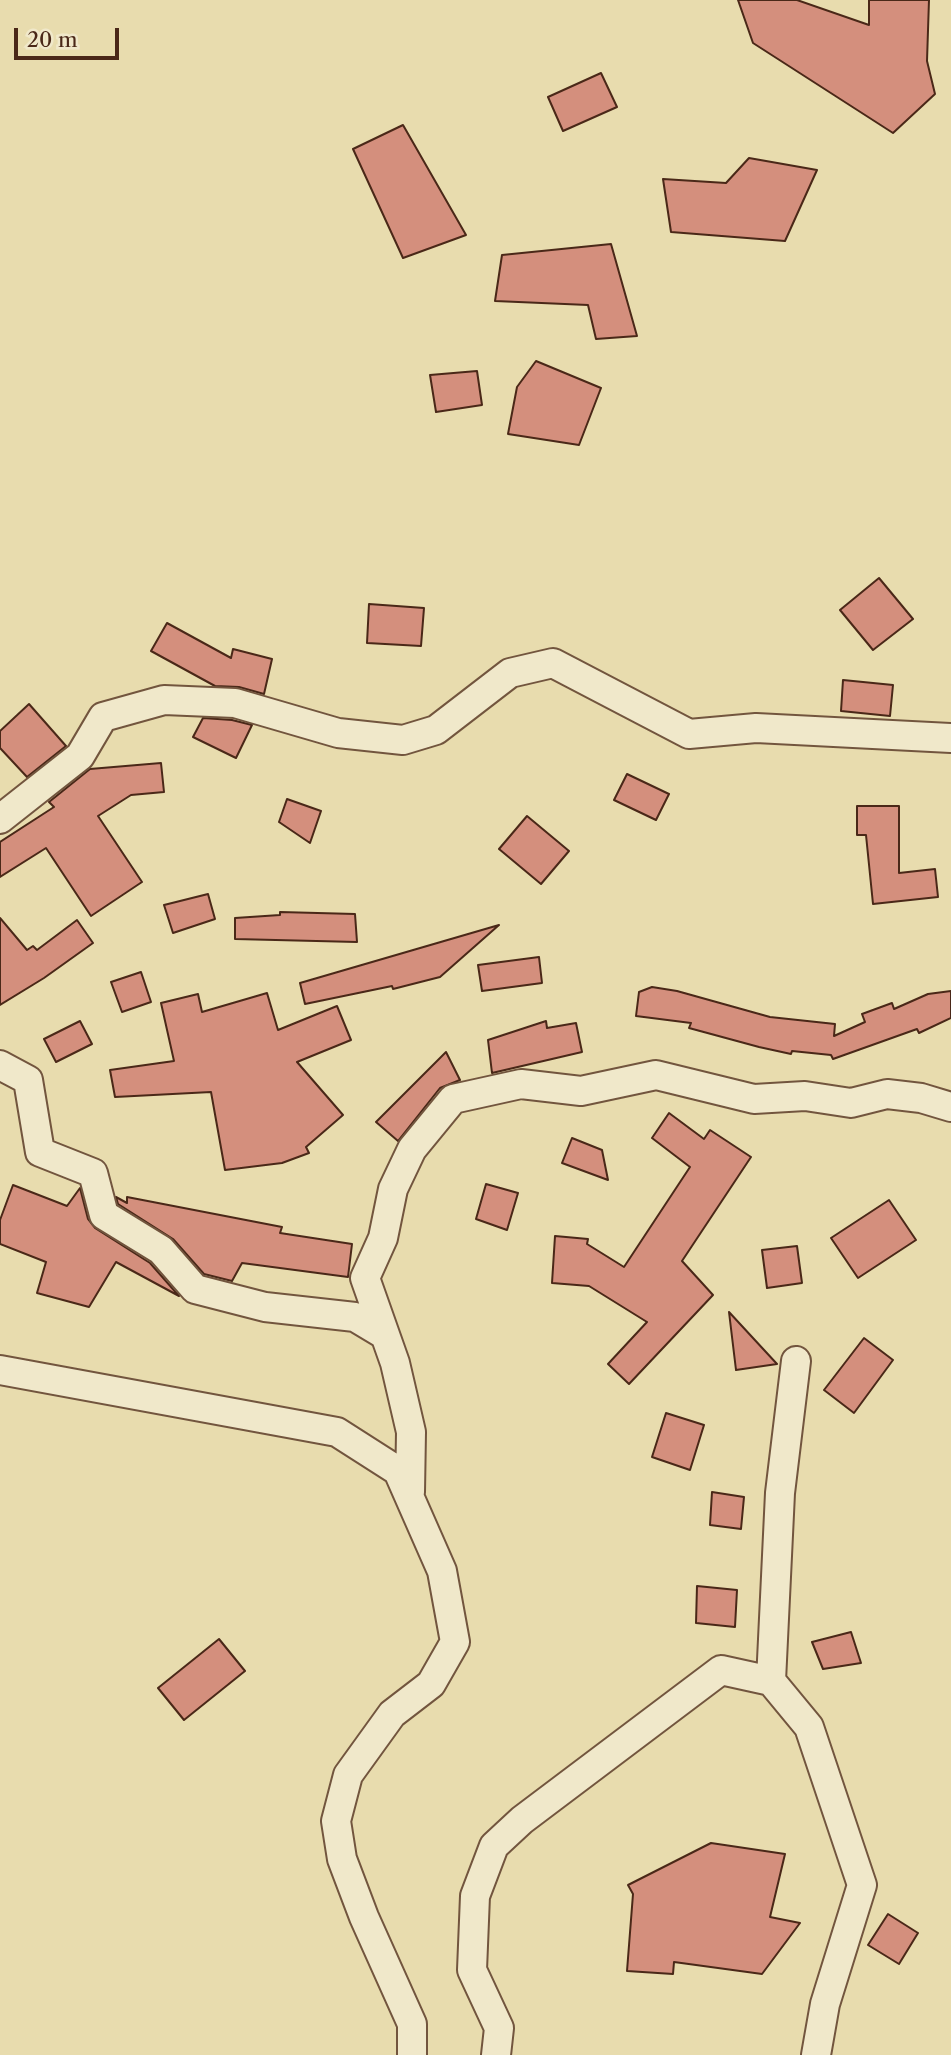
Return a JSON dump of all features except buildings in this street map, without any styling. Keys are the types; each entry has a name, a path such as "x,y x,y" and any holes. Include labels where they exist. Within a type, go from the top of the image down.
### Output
{"street":[{"path":"0,819 80,756 103,717 164,700 235,703 338,733 403,740 436,730 510,673 553,663 689,734 756,728 951,738"},
{"path":"0,1065 28,1080 40,1152 93,1173 104,1215 161,1250 195,1289 265,1307 355,1317 385,1335"},
{"path":"410,1498 411,1432 385,1335 365,1278 383,1238 393,1189 412,1149 453,1100 521,1084 581,1091 656,1075 754,1099 805,1096 852,1103 887,1094 921,1098 951,1107"},
{"path":"771,1681 780,1493 796,1361"},
{"path":"0,1370 337,1432 398,1471 442,1571 455,1642 431,1684 391,1714 348,1775 336,1821 342,1859 364,1917 412,2024 412,2055"},
{"path":"496,2055 499,2028 472,1970 475,1896 494,1846 522,1820 721,1670 771,1681 809,1727 862,1885 825,2004 816,2055"}]}
